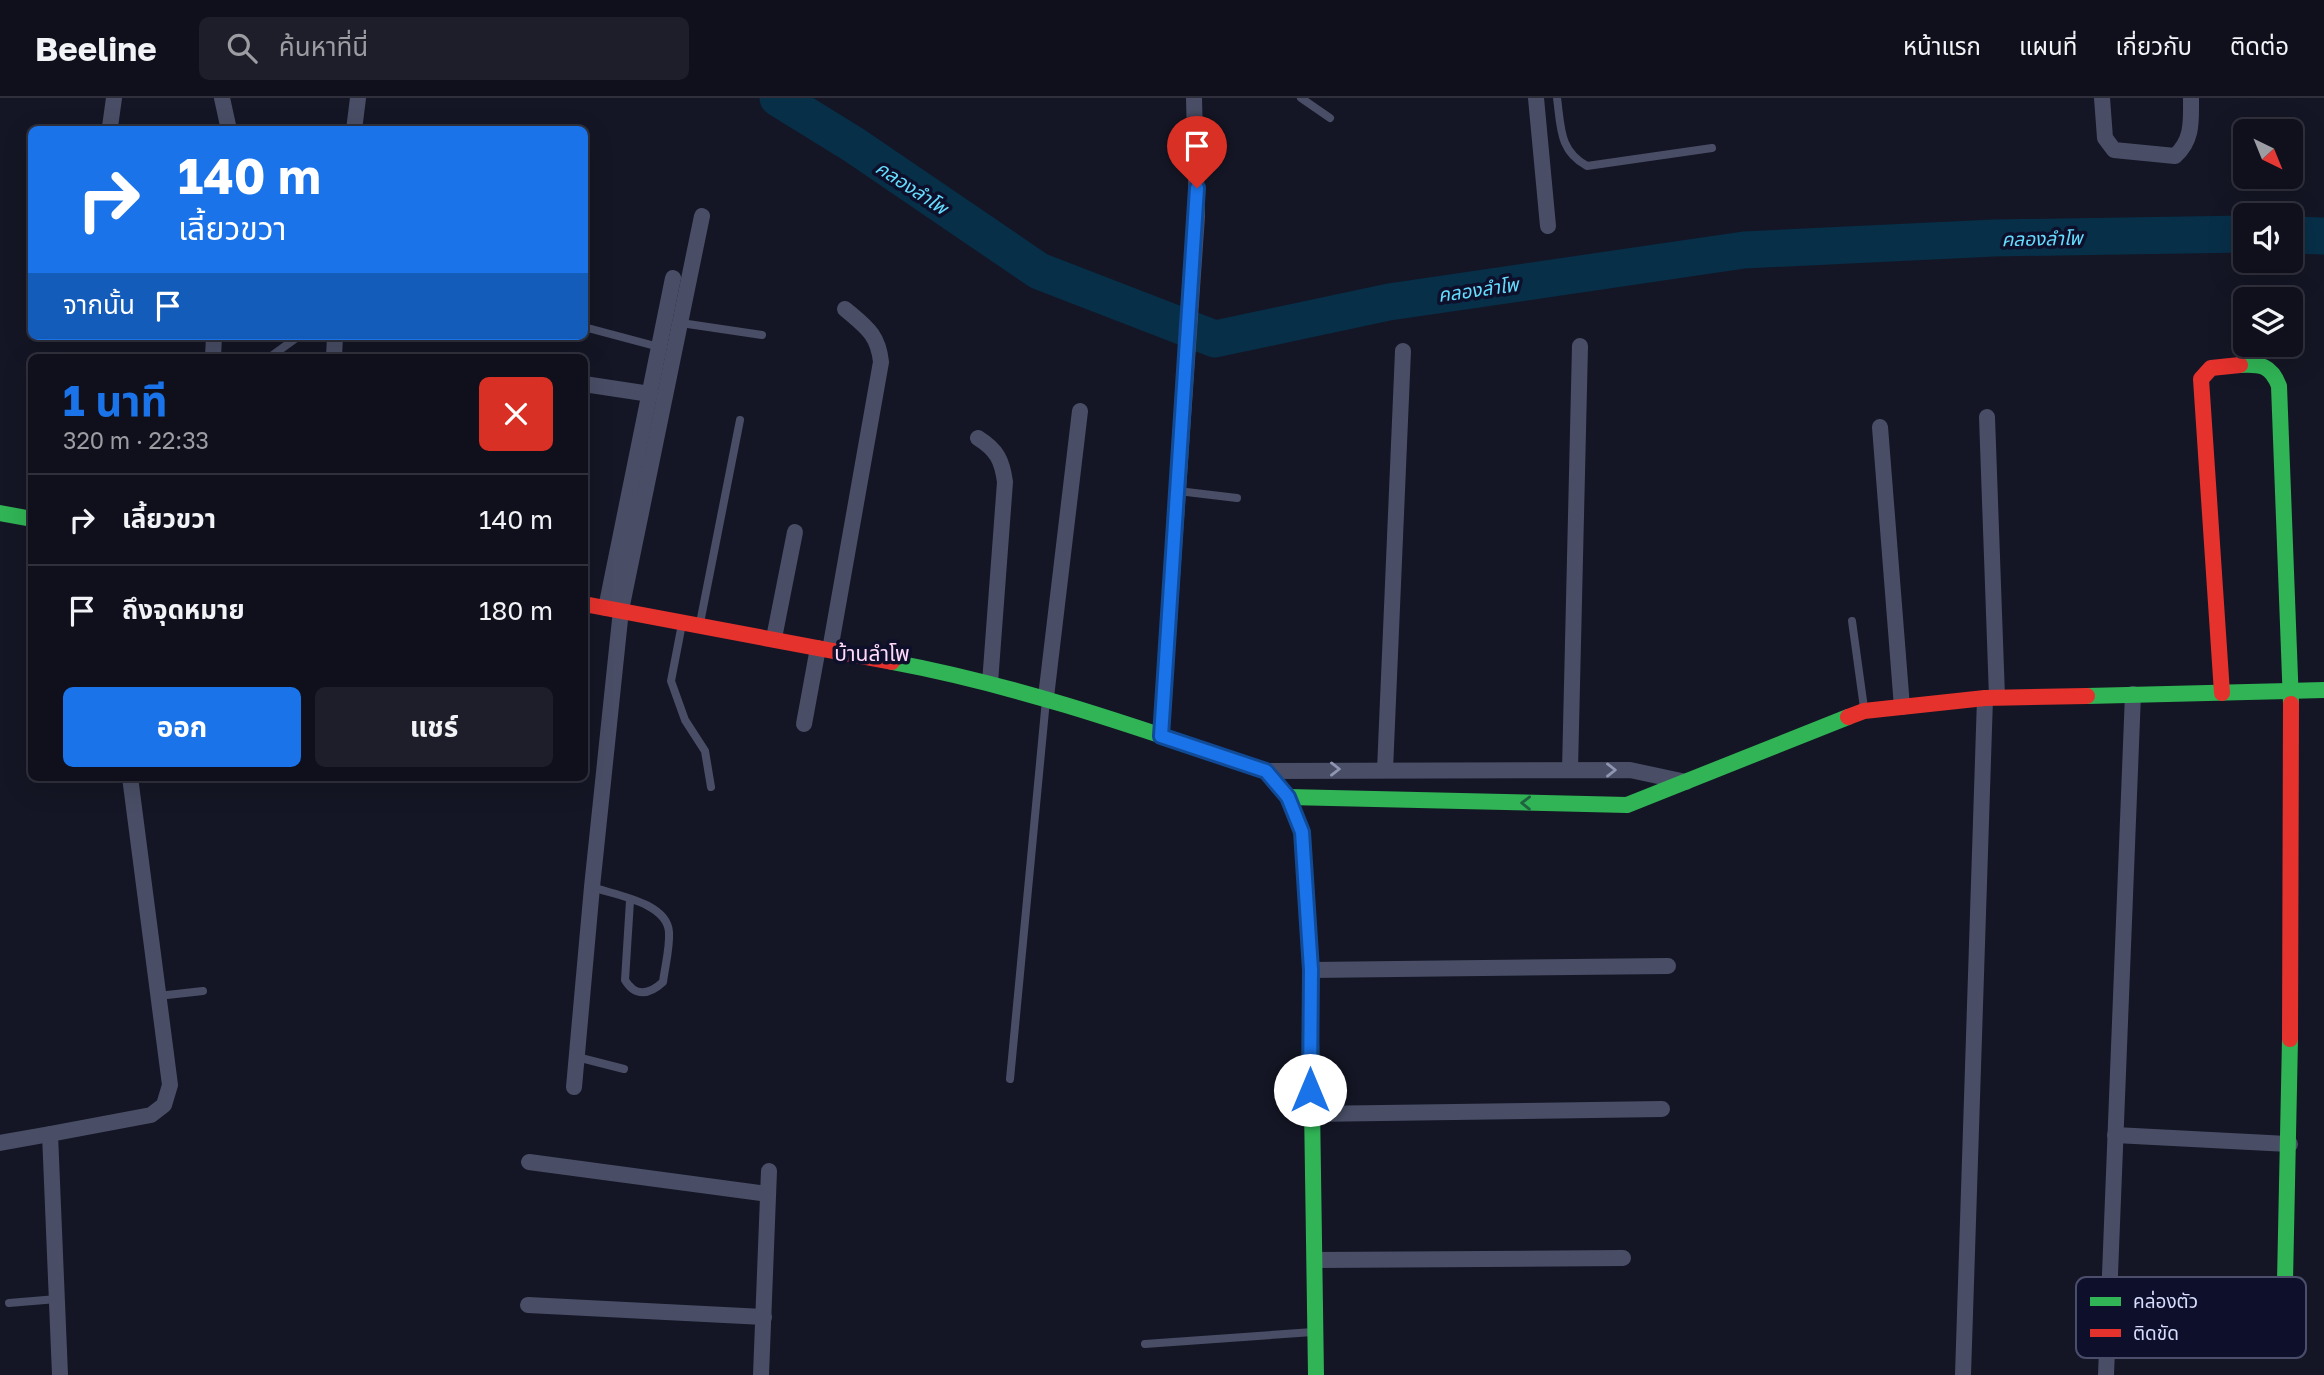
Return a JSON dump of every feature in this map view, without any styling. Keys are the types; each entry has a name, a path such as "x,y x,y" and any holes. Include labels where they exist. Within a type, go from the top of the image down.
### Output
{"street":[{"path":"110,126 114,98"},
{"path":"222,98 228,126"},
{"path":"354,126 358,98"},
{"path":"1161,736 1197,216 1194,98"},
{"path":"1536,98 1548,226"},
{"path":"2102,98 2105,138 2113,150 2175,156 2185,147 2192,128 2191,98"},
{"path":"614,609 681,323 702,216"},
{"path":"575,1087 614,609 650,394 673,278"},
{"path":"804,724 824,649 881,362 879,343 867,328 845,309"},
{"path":"1570,770 1580,346"},
{"path":"1385,769 1403,352"},
{"path":"2222,693 2201,379 2211,368 2222,365 2262,364 2274,373 2278,386 2291,691 2290,1144 2286,1277"},
{"path":"588,385 650,394"},
{"path":"1046,697 1080,411"},
{"path":"1963,1375 1991,698 1987,416"},
{"path":"1880,427 1902,706"},
{"path":"978,438 995,449 1003,463 1005,482 990,683"},
{"path":"0,513 28,518"},
{"path":"774,638 795,532"},
{"path":"588,605 774,638 990,683 1046,697 1266,771 1630,770 1688,782"},
{"path":"1288,797 1627,805 1864,711 1991,698 2324,690"},
{"path":"2110,1277 2133,694"},
{"path":"1266,771 1288,797 1302,832 1311,970 1310,1114 1316,1375"},
{"path":"0,1143 151,1115 164,1105 170,1085 131,781"},
{"path":"1311,970 1668,966"},
{"path":"1310,1114 1662,1109"},
{"path":"50,1134 60,1375"},
{"path":"2115,1135 2290,1144"},
{"path":"529,1162 768,1194"},
{"path":"761,1375 769,1171"},
{"path":"1315,1260 1623,1258"},
{"path":"528,1305 764,1317"}],"lane":[{"path":"1301,98 1331,118"},
{"path":"1557,98 1562,136 1573,158 1587,166 1712,148"},
{"path":"681,323 762,335"},
{"path":"588,328 659,346"},
{"path":"274,354 293,340"},
{"path":"699,624 740,419"},
{"path":"1178,491 1237,498"},
{"path":"682,621 671,681 685,720 705,751 711,787"},
{"path":"1852,621 1864,711"},
{"path":"1010,1079 1046,697"},
{"path":"592,887 653,908 664,918 669,931 663,982 654,990 641,993 631,989 625,980 630,901"},
{"path":"158,996 203,990"},
{"path":"577,1057 624,1069"},
{"path":"9,1303 57,1299"},
{"path":"1145,1344 1315,1331"}],"waterway":[{"name":"คลองลำโพ","path":"778,98 854,145 1039,271 1215,339 1389,302 1744,250 1994,238 2233,234"},
{"name":"คลองลำโพ","path":"2303,235 2324,236"}],"traffic: fast":[{"path":"2240,365 2264,367 2279,386 2291,704"},
{"path":"0,513 28,518"},
{"path":"892,662 987,683 1081,710 1266,771 1270,775"},
{"path":"2087,696 2324,690"},
{"path":"1288,797 1627,805 1848,717"},
{"path":"1311,1039 1316,1375"},
{"path":"2285,1277 2290,1039"}],"traffic: jam":[{"path":"2222,693 2201,379 2211,368 2240,365"},
{"path":"588,605 892,662"},
{"path":"1848,717 1864,711 1985,698 2087,696"},
{"path":"2290,1039 2291,704"},
{"path":"1270,775 1288,797 1302,832 1311,970 1311,1039"}],"district":[{"name":"บ้านลำโพ","path":"872,653"}],"route":[{"path":"1197,188 1161,736 1266,771 1288,797 1302,832 1311,970 1310,1090"}]}
